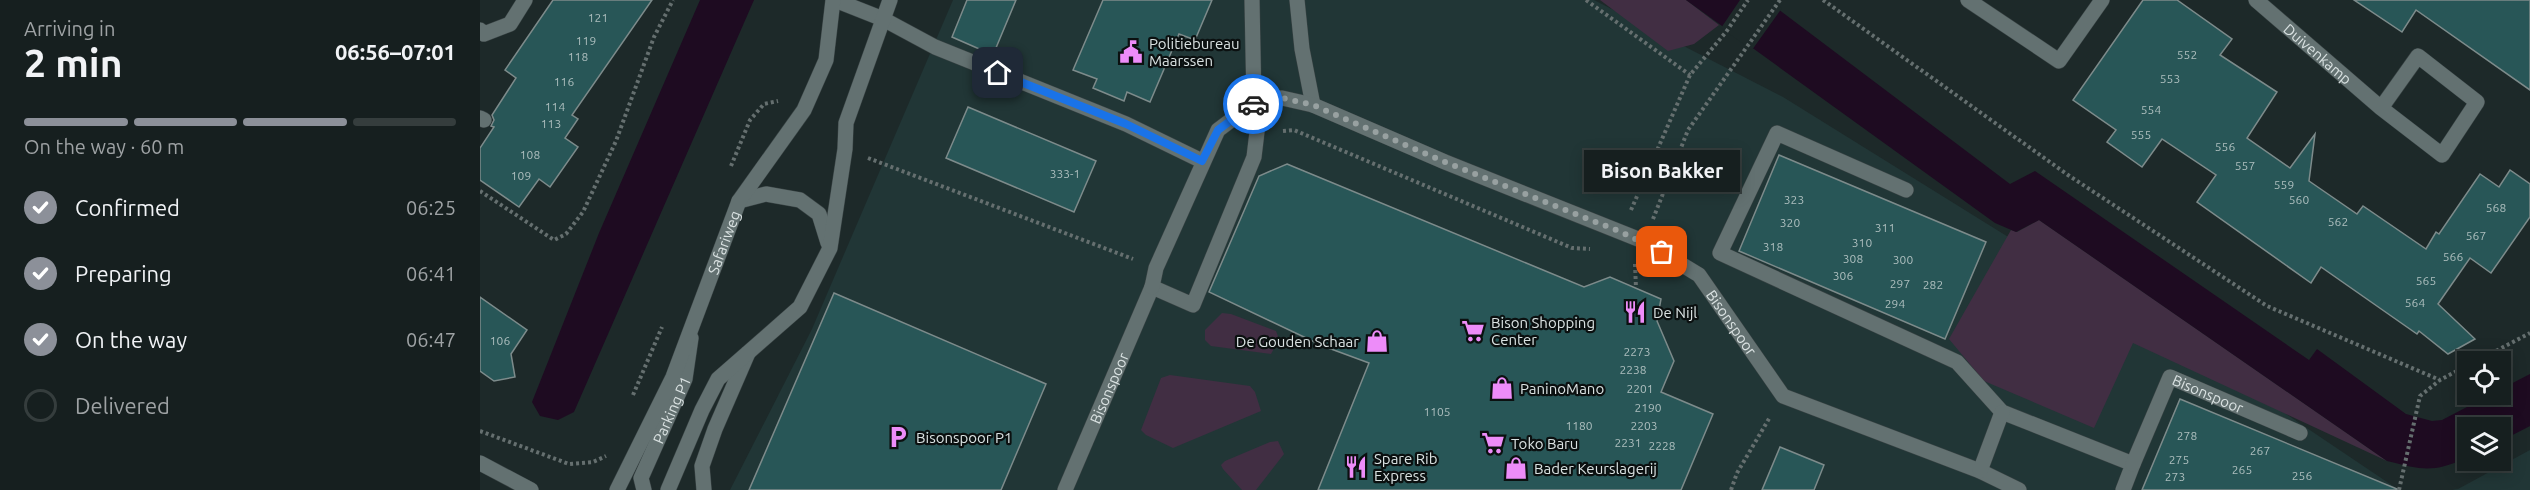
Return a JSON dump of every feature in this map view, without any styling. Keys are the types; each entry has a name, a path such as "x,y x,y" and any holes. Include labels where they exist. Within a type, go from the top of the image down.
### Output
{"street":[{"path":"480,30 484,34 510,24 525,0"},
{"path":"834,0 883,19 934,47 1126,124 1202,161"},
{"name":"Safariweg","path":"617,490 673,377 693,327 718,251 739,201 804,110 826,60 834,0"},
{"path":"668,490 702,410 718,379 800,307 830,248 845,149 846,123 890,0"},
{"path":"1152,287 1193,305 1254,158 1257,132 1254,103 1252,0"},
{"path":"1297,0 1302,49 1313,105"},
{"path":"1968,0 2060,61 2102,0"},
{"name":"Duivenkamp","path":"2256,0 2381,108 2442,155 2477,102 2418,56 2381,108"},
{"name":"Bisonspoor","path":"1065,490 1152,287 1156,268 1202,161 1218,130 1254,103 1282,98 1313,105 1445,162 1643,241 1699,275 1783,396"},
{"path":"1906,190 1777,134 1719,253 1957,362 2002,412 2133,464"},
{"path":"739,201 766,194 800,200 819,214 830,248"},
{"name":"Parking P1","path":"644,490 640,478 685,380 693,327"},
{"path":"704,490 702,466 715,429 748,353"},
{"name":"Bisonspoor","path":"2123,490 2170,377 2300,433"},
{"path":"1783,396 1980,471 2019,490"},
{"path":"1980,471 2002,412"},
{"path":"480,463 531,490"}],"path":[{"path":"480,191 554,240 566,234 583,212 616,141 654,37 673,0"},
{"path":"1586,0 1690,75"},
{"path":"1621,232 1690,75 1726,32 1748,0"},
{"path":"1643,241 1668,185 1688,130 1780,0"},
{"path":"1823,0 2068,176 2267,306 2440,380"},
{"path":"727,174 750,120 764,104 785,99 804,110"},
{"path":"1257,132 1294,130 1572,248 1599,249"},
{"path":"845,149 1156,268"},
{"path":"1626,258 1644,266"},
{"path":"1635,262 1636,288"},
{"path":"631,400 663,325"},
{"path":"2496,351 2530,333"},
{"path":"2399,490 2420,396 2440,380 2457,372"},
{"path":"1731,490 1737,473 1783,396"},
{"path":"480,431 570,464 593,462 608,454"}],"shaded area":[{"path":"700,0 754,0 574,412 558,420 540,416 532,402 599,233"},
{"path":"953,0 1594,0 1783,97 2198,355 2399,490 730,490 812,329"},
{"path":"1600,0 1686,0 1719,25 1694,44 1668,51"},
{"path":"1686,0 1766,0 2010,184 2035,171 2309,360 2317,349 2406,414 2432,421 2442,420 2471,405 2511,405 2511,384 2530,374 2530,426 2511,436 2511,417 2457,417 2457,462 2436,468 2419,468 2387,461 2039,220 2016,232 1995,223"},
{"path":"2039,220 2387,461 2133,343 2094,428 1984,381 1949,339 2011,230 2017,232"},
{"path":"1222,313 1231,314 1276,331 1279,339 1271,354 1211,346 1205,340 1205,330"},
{"path":"1170,375 1250,386 1255,392 1261,411 1173,448 1146,435 1141,430 1161,378"},
{"path":"1278,441 1284,454 1256,490 1242,490 1221,465 1225,461 1270,442"},
{"path":"2530,450 2530,490 2452,490 2491,471 2511,471 2511,460"}],"pier":[{"path":"1740,0 1770,0 1782,8 1752,50 1721,28"}],"building":[{"path":"553,0 652,0 572,115 578,119 565,138 578,147 550,187 539,179 519,207 480,180 480,148 494,127 491,126 494,120 492,115 516,78 505,70"},
{"path":"967,0 1016,0 993,55 952,37"},
{"path":"1103,0 1212,0 1195,40 1179,34 1150,102 1127,92 1124,101 1093,88 1097,79 1073,70"},
{"path":"2143,0 2177,0 2232,39 2220,55 2277,92 2247,138 2290,168 2315,134 2309,181 2357,214 2363,206 2426,249 2436,232 2439,234 2480,174 2499,187 2510,170 2530,184 2530,217 2491,273 2470,258 2438,304 2475,339 2448,354 2419,331 2417,334 2321,267 2311,283 2197,202 2216,175 2162,139 2142,167 2107,142 2116,130 2073,100"},
{"path":"2354,0 2530,0 2530,90 2416,10 2402,32"},
{"path":"968,107 1096,161 1074,212 946,158"},
{"path":"1779,155 1986,242 1945,339 1739,251"},
{"name":"Bison Shopping Center","path":"1287,164 1584,287 1610,277 1661,299 1657,321 1674,361 1661,392 1713,414 1681,490 1318,490 1369,363 1323,346 1209,292 1259,176"},
{"name":"Bisonspoor P1","path":"834,293 1046,384 1001,490 749,490"},
{"path":"480,297 527,330 511,354 515,377 494,381 480,371"},
{"path":"2180,399 2397,489 2397,490 2142,490"},
{"path":"1780,447 1824,465 1814,490 1762,490"}],"way so far":[{"path":"1253,104 1282,98 1313,105 1445,162 1643,241 1662,252"}],"place":[{"name":"Politiebureau Maarssen","path":"1131,52"},
{"name":"Bison Bakker","path":"1662,252"},
{"name":"De Nijl","path":"1635,312"},
{"name":"Bison Shopping Center","path":"1473,331"},
{"name":"De Gouden Schaar","path":"1377,341"},
{"name":"PaninoMano","path":"1502,388"},
{"name":"Bisonspoor P1","path":"898,437"},
{"name":"Toko Baru","path":"1493,443"},
{"name":"Spare Rib Express","path":"1356,467"},
{"name":"Bader Keurslagerij","path":"1516,468"}],"route":[{"path":"998,73 1126,124 1202,161 1218,130 1253,104"}]}
